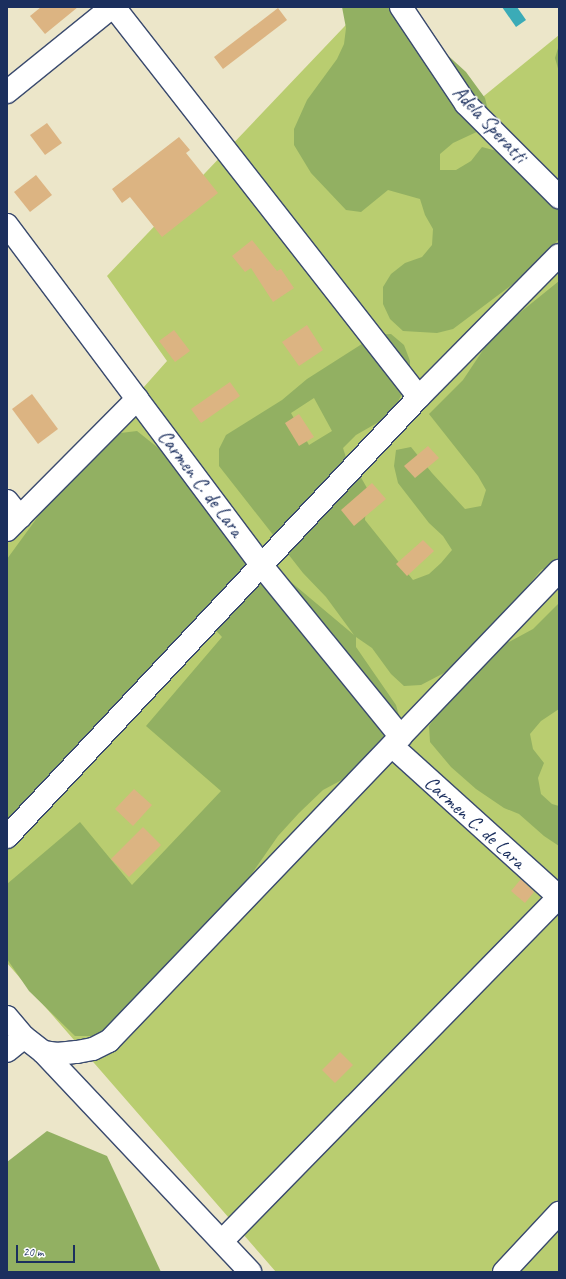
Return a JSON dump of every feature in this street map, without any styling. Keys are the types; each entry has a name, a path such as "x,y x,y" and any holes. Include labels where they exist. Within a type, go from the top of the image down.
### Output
{"street":[{"path":"7,92 113,7 420,397"},
{"name":"Adela Speratti","path":"401,7 466,104 559,197"},
{"name":"Carmen C. de Lara","path":"7,225 262,566 396,742 559,897"},
{"path":"7,837 420,397 559,255"},
{"path":"11,516 137,399"},
{"path":"43,1052 56,1054 77,1052 94,1049 109,1041 559,571"},
{"path":"222,1241 559,897"},
{"path":"7,1016 24,1037 43,1052 250,1272"},
{"path":"7,1051 24,1037"},
{"path":"504,1272 559,1213"}],"green space":[{"path":"342,7 414,7 426,24 431,40 466,72 485,98 489,114 483,129 453,143 440,154 440,170 456,170 471,161 482,147 512,155 559,185 559,239 521,278 453,329 437,333 403,331 390,319 383,304 383,287 391,274 405,263 422,257 432,245 433,229 425,215 420,199 388,190 361,212 346,210 311,173 294,145 294,129 307,100 337,59 344,44 346,28"},
{"path":"363,7 468,109 559,35 559,1272 276,1272 7,963 7,541 167,361 107,276"},
{"path":"559,45 559,72 555,58"},
{"path":"559,281 559,563 541,570 465,662 421,685 404,686 391,674 372,648 356,637 356,647 396,705 405,737 353,774 323,790 299,813 278,836 183,973 107,1036 75,1036 29,991 7,959 7,884 80,822 132,885 221,791 146,726 222,637 205,619 7,826 7,559 80,459 104,435 137,431 162,451 229,530 354,635 326,597 303,573 219,466 219,449 226,435 282,400 307,379 376,335 391,334 404,345 410,361 410,377 396,406 384,419 356,435 343,448 348,464 359,474 367,488 365,520 413,580 429,574 452,550 443,536 429,523 398,483 394,466 396,450 411,447 432,473 465,509 481,506 486,490 478,476 429,414 463,380 491,338 502,327","holes":["314,398 332,431 309,445 291,413"]},
{"path":"559,603 559,709 541,721 530,734 533,749 544,763 538,778 541,794 552,804 559,806 559,846 544,836 519,814 504,808 476,789 451,767 430,742 429,726 477,659 533,629"},
{"path":"47,1131 107,1156 161,1272 7,1272 7,1162"}],"water":[{"path":"502,7 517,7 526,20 516,27"}],"building":[{"path":"41,7 78,7 45,34 30,16"},
{"path":"278,8 287,20 223,69 214,57"},
{"path":"47,123 62,143 45,155 30,135"},
{"path":"179,137 190,150 186,153 218,193 162,237 130,197 122,203 112,189"},
{"path":"36,175 52,195 30,212 14,192"},
{"path":"252,240 277,271 281,269 294,288 273,302 251,268 245,272 232,256"},
{"path":"307,325 323,350 299,366 282,342"},
{"path":"174,330 190,351 175,362 159,341"},
{"path":"230,382 240,396 201,423 191,409"},
{"path":"32,394 58,429 38,444 12,409"},
{"path":"299,414 314,437 299,446 285,423"},
{"path":"428,446 439,458 415,478 404,466"},
{"path":"372,483 386,499 354,526 341,510"},
{"path":"423,540 434,551 407,576 396,564"},
{"path":"134,789 152,805 133,826 115,809"},
{"path":"143,827 161,845 129,877 111,859"},
{"path":"521,879 534,892 525,903 511,891"},
{"path":"340,1052 353,1065 335,1083 322,1070"}]}
